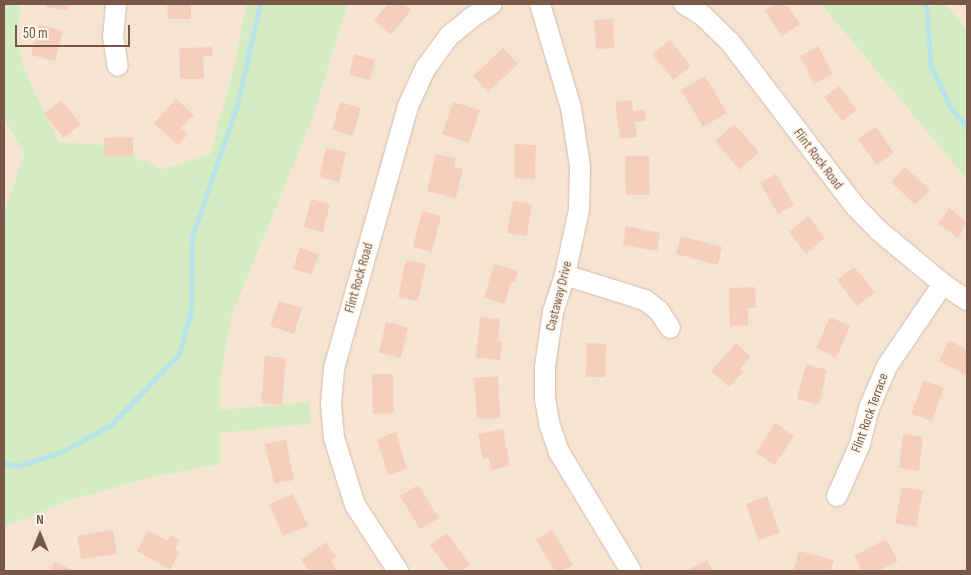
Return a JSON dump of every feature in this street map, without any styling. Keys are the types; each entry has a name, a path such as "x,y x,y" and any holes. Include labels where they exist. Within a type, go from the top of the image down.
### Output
{"street":[{"path":"116,4 113,36 118,66"},
{"name":"Flint Rock Road","path":"398,571 355,505 344,472 334,438 331,404 334,368 408,106 425,69 449,36 470,18 492,4"},
{"name":"Castaway Drive","path":"540,4 571,108 580,166 578,210 565,275 553,312 545,367 545,399 550,426 559,452 631,571"},
{"name":"Flint Rock Road","path":"684,4 702,15 730,42 854,205 878,230 943,284 967,300"},
{"path":"565,275 645,300 659,310 670,328"},
{"name":"Flint Rock Terrace","path":"837,496 860,444 869,408 887,366 943,284"}],"shaded area":[{"path":"21,4 246,4 234,66 210,154 162,169 109,145 58,143 23,66 17,37"},
{"path":"348,4 821,4 967,180 967,571 4,571 4,520 149,478 220,464 220,381 232,315 312,120"},
{"path":"946,4 967,4 967,30"},
{"path":"4,119 24,153 4,214"}],"green space":[{"path":"4,4 21,4 17,37 23,66 58,142 109,145 162,169 210,154 234,66 246,4 348,4 312,120 232,315 220,381 220,410 309,402 310,424 220,433 220,464 149,478 65,502 4,527 4,214 24,153 4,119"},
{"path":"821,4 946,4 967,30 967,180"}],"building":[{"path":"47,4 68,4 67,11 46,7"},
{"path":"167,4 191,4 191,19 168,19"},
{"path":"388,4 404,4 411,10 391,35 374,20"},
{"path":"775,4 786,4 800,24 782,36 764,10"},
{"path":"613,19 614,48 596,49 594,20"},
{"path":"39,24 63,31 55,61 31,55"},
{"path":"670,40 691,66 673,80 652,54"},
{"path":"818,46 833,74 814,84 800,56"},
{"path":"212,47 213,56 203,56 204,79 180,79 179,48"},
{"path":"503,48 518,64 488,92 473,76"},
{"path":"354,54 375,60 370,80 349,75"},
{"path":"705,76 727,113 703,127 681,90"},
{"path":"839,86 857,110 842,121 824,97"},
{"path":"176,99 194,115 181,128 188,134 178,145 154,123"},
{"path":"61,100 81,124 64,138 44,114"},
{"path":"632,100 633,111 644,109 646,121 635,122 637,137 620,139 615,102"},
{"path":"340,102 361,108 353,136 332,130"},
{"path":"453,102 480,110 469,143 442,134"},
{"path":"734,124 759,152 739,170 715,141"},
{"path":"876,127 894,153 876,165 858,139"},
{"path":"133,137 133,156 105,157 104,138"},
{"path":"515,144 536,145 535,179 514,178"},
{"path":"326,148 346,152 339,182 319,177"},
{"path":"436,154 456,158 454,167 463,169 456,198 427,191"},
{"path":"625,156 649,156 650,195 626,195"},
{"path":"905,167 930,190 915,205 891,182"},
{"path":"776,174 794,205 778,214 760,183"},
{"path":"311,199 330,204 323,232 304,227"},
{"path":"513,201 532,204 527,236 507,233"},
{"path":"949,208 967,222 958,238 938,224"},
{"path":"422,211 441,216 432,252 413,247"},
{"path":"808,216 825,238 806,254 789,232"},
{"path":"626,226 660,233 657,251 623,245"},
{"path":"681,236 722,247 718,265 676,254"},
{"path":"300,248 319,254 312,275 293,269"},
{"path":"406,260 426,264 418,301 398,297"},
{"path":"494,264 518,271 515,283 511,282 505,304 484,298"},
{"path":"854,267 875,292 857,306 837,280"},
{"path":"755,287 756,308 748,308 748,325 730,326 729,288"},
{"path":"279,301 302,308 294,334 270,326"},
{"path":"480,317 500,319 498,341 502,341 500,360 476,357"},
{"path":"830,317 850,326 836,358 816,348"},
{"path":"386,322 408,327 401,358 379,353"},
{"path":"949,340 967,350 967,376 939,361"},
{"path":"587,343 606,344 605,377 586,377"},
{"path":"736,343 751,357 740,369 743,372 729,387 711,371"},
{"path":"265,356 286,358 282,405 261,403"},
{"path":"806,364 827,370 819,405 797,399"},
{"path":"372,374 393,374 394,413 373,414"},
{"path":"498,376 500,418 477,419 474,378"},
{"path":"924,380 944,388 932,421 911,414"},
{"path":"775,423 794,436 775,465 756,453"},
{"path":"503,429 510,466 491,470 489,458 483,459 478,434"},
{"path":"396,432 407,469 388,475 377,439"},
{"path":"903,434 923,437 919,471 899,468"},
{"path":"286,440 294,480 274,484 265,444"},
{"path":"418,485 439,518 420,529 400,496"},
{"path":"902,487 923,491 916,527 895,523"},
{"path":"293,494 308,526 283,536 269,504"},
{"path":"767,496 780,533 758,540 746,504"},
{"path":"113,530 117,554 81,559 77,536"},
{"path":"148,530 167,541 171,535 180,540 175,549 180,552 170,570 137,551"},
{"path":"552,530 573,565 562,571 555,571 536,540"},
{"path":"447,533 470,565 461,571 449,571 430,545"},
{"path":"886,539 898,561 878,571 862,571 854,556"},
{"path":"326,542 336,557 331,561 338,571 309,571 301,560"},
{"path":"799,551 834,560 831,571 793,571"},
{"path":"707,560 713,571 686,571"},
{"path":"54,562 75,571 50,571"}],"waterway":[{"path":"4,463 19,466 61,452 111,425 179,354 191,311 192,236 237,106 260,4"},
{"path":"924,4 927,8 931,65 951,108 967,127"}]}
